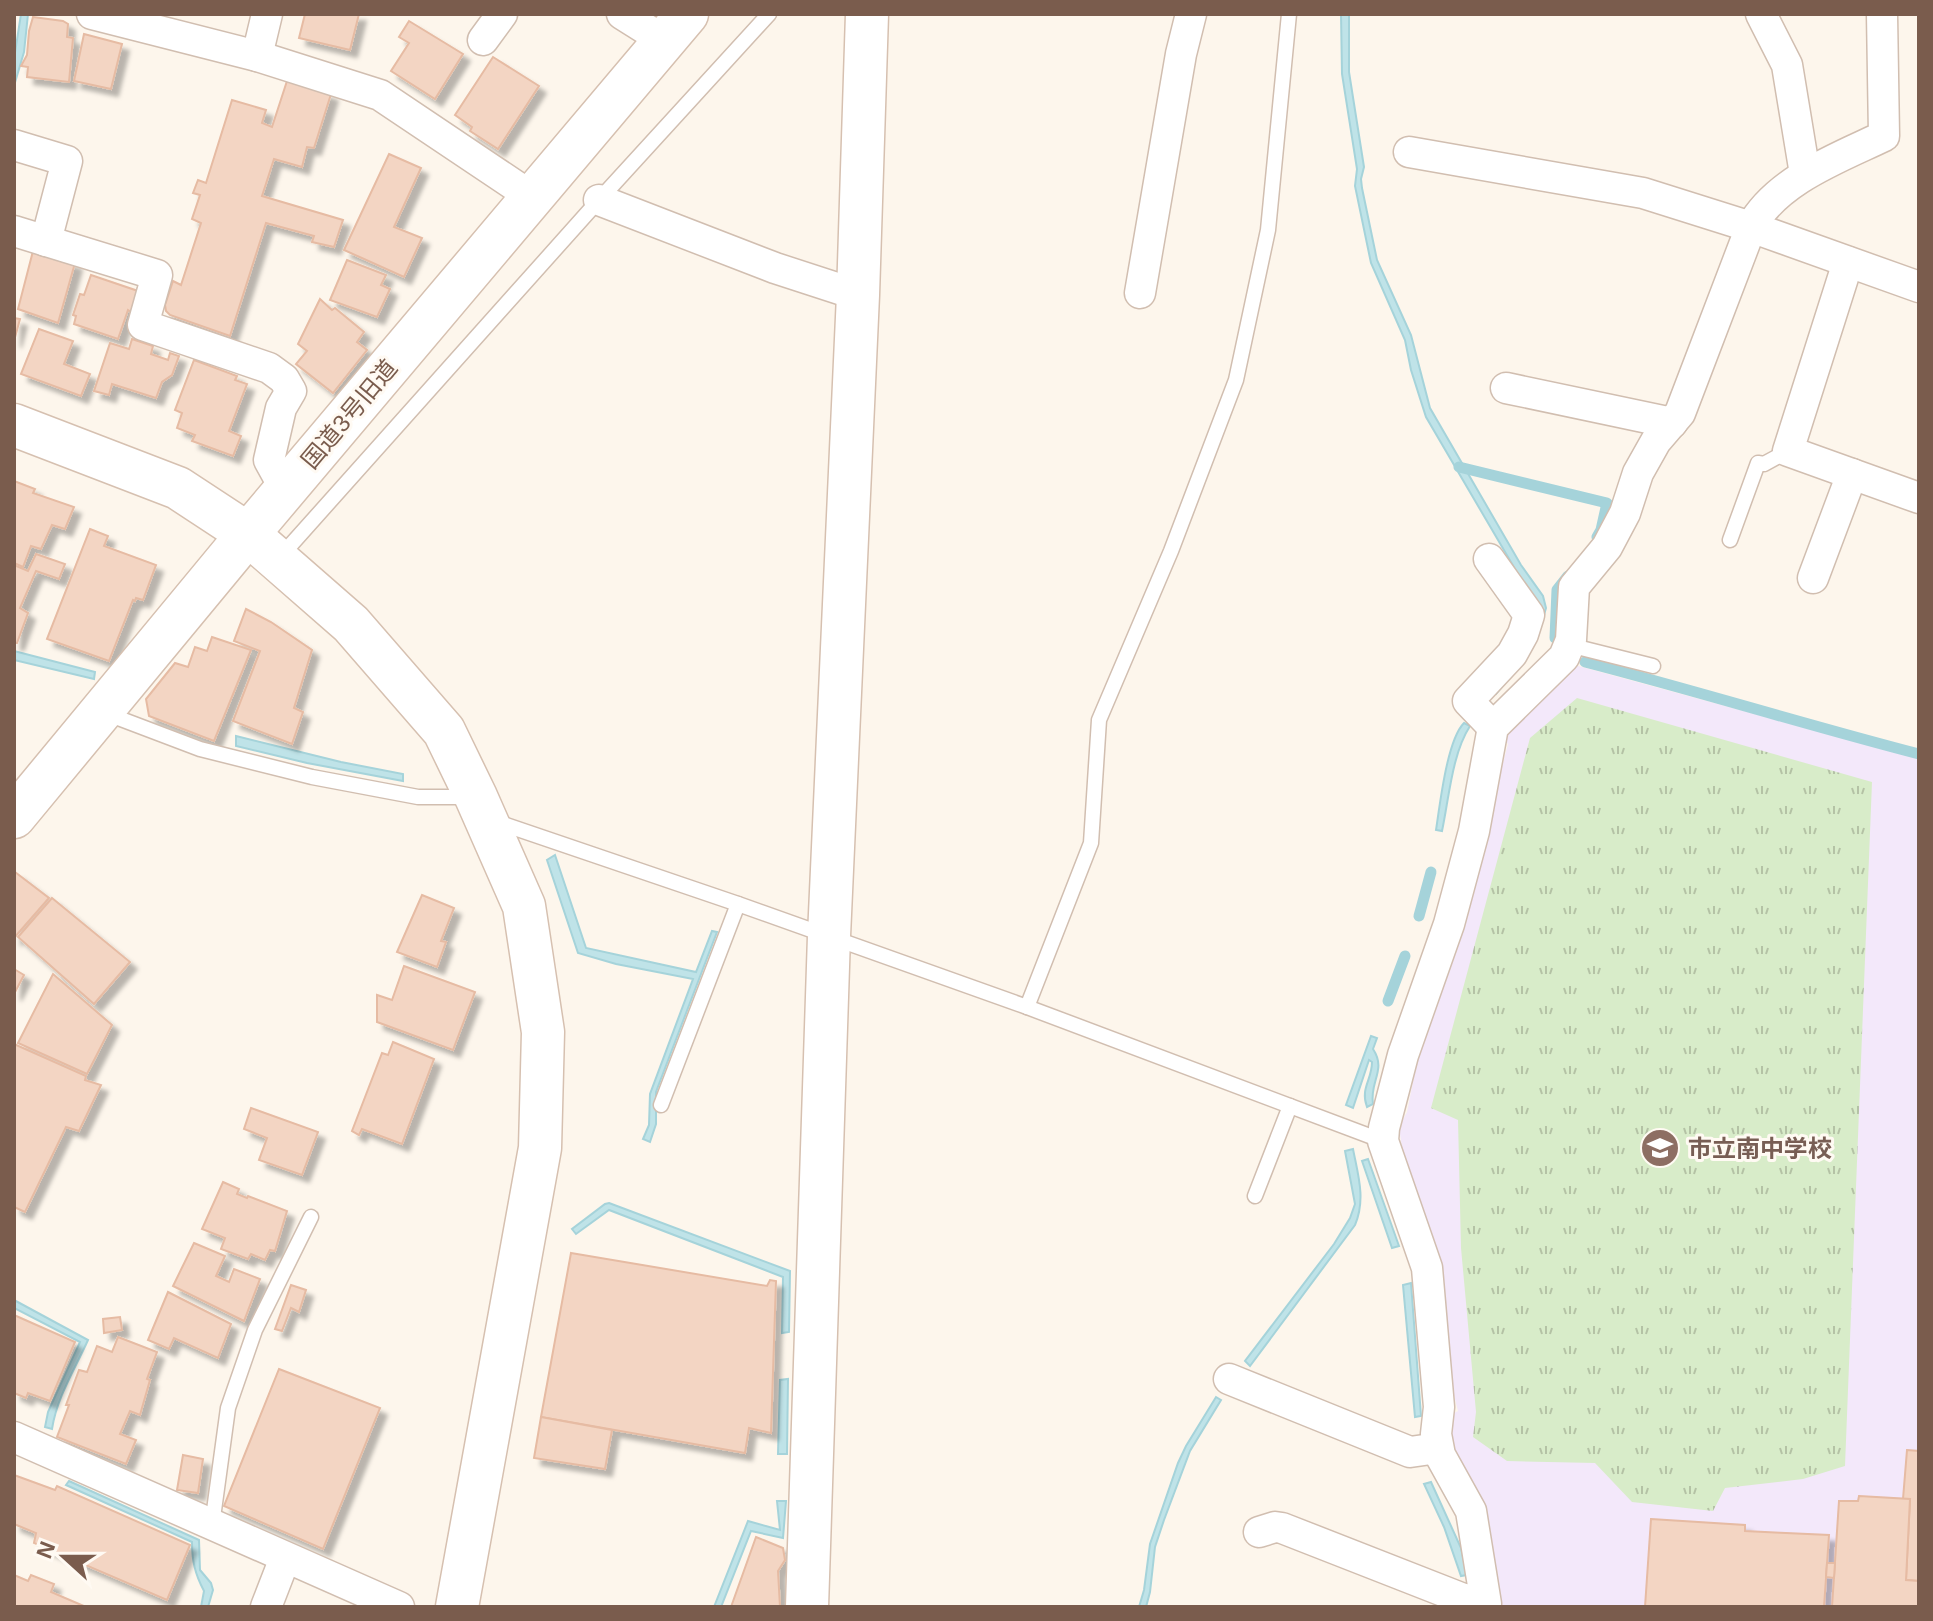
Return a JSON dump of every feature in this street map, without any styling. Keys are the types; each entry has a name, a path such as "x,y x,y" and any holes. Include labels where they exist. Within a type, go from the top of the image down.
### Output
{"street":[{"path":"92,14 257,56 380,95 532,197"},
{"path":"257,56 267,14"},
{"path":"483,40 502,14"},
{"path":"622,14 676,27"},
{"path":"807,1607 829,936 858,295 867,14"},
{"path":"1140,293 1181,54 1191,14"},
{"path":"1761,14 1787,65 1805,174"},
{"path":"1259,1532 1282,1528 1486,1606 1471,1511 1438,1448 1439,1407 1427,1268 1383,1141 1384,1128 1403,1055 1449,924 1474,831 1493,727 1564,657 1571,640 1574,587 1607,547 1625,513 1638,473 1656,441 1680,413 1759,213 1805,174 1884,136 1882,14"},
{"name":"国道3号旧道","path":"14,817 99,711 262,547 285,489 676,27"},
{"path":"14,145 67,161 46,241"},
{"path":"1409,152 1643,193 1751,227 1919,287"},
{"path":"599,200 775,268 858,295"},
{"path":"14,231 157,275 143,325 269,368 284,379 291,391 281,408 269,460 285,489"},
{"path":"1848,262 1788,451 1919,498"},
{"path":"1506,388 1672,423"},
{"path":"14,425 178,488 262,547 351,624 444,731 524,906 543,1032 540,1148 457,1607"},
{"path":"1813,578 1852,474"},
{"path":"1489,559 1529,615 1512,654 1468,701 1493,727"},
{"path":"1229,1379 1410,1452 1438,1448"},
{"path":"14,1437 399,1607"},
{"path":"266,1607 285,1558"}],"lane":[{"path":"262,547 599,200 769,14"},
{"path":"1027,1007 1091,843 1099,720 1171,551 1236,380 1268,230 1289,14"},
{"path":"1730,540 1758,463 1764,464 1788,451"},
{"path":"1569,645 1653,666"},
{"path":"99,711 200,749 312,777 481,808 1027,1007 1383,1141"},
{"path":"661,1105 738,904"},
{"path":"1255,1196 1290,1106"},
{"path":"212,1526 228,1408 255,1330 311,1217"}],"shaded area":[{"name":"市立南中学校","path":"1571,664 1919,759 1919,1607 1495,1607 1448,1438 1450,1415 1458,1411 1449,1375 1441,1261 1405,1169 1399,1127 1407,1112 1423,1032 1472,881 1508,744 1499,734"}],"green space":[{"name":"市立南中学校","path":"1577,698 1872,782 1845,1466 1803,1479 1725,1488 1713,1511 1632,1502 1595,1463 1507,1461 1473,1437 1476,1412 1461,1248 1458,1120 1431,1108 1530,738"}],"water":[{"path":"21,14 28,14 24,52 14,86 14,59"},
{"path":"1341,14 1349,14 1349,72 1364,167 1362,188 1377,260 1411,335 1430,408 1521,565 1543,596 1546,608 1538,636 1526,658 1496,694 1490,690 1539,610 1426,417 1405,340 1371,263 1355,186 1357,169 1342,74"},
{"path":"14,651 95,672 94,679 14,660"},
{"path":"1464,723 1470,726 1455,763 1442,831 1436,830 1449,757"},
{"path":"236,736 403,774 403,781 236,746"},
{"path":"555,855 586,948 696,972 712,931 717,932 656,1092 656,1124 650,1142 643,1139 649,1125 650,1094 693,979 578,953 547,860"},
{"path":"1371,1036 1377,1038 1373,1049 1378,1063 1373,1104 1367,1107 1365,1100 1372,1062 1369,1060 1353,1108 1346,1105"},
{"path":"1353,1149 1361,1196 1355,1225 1250,1366 1245,1361 1334,1244 1350,1218 1355,1204 1345,1151"},
{"path":"1368,1159 1399,1246 1392,1248 1362,1161"},
{"path":"609,1203 790,1271 789,1332 782,1333 783,1277 609,1210 576,1234 572,1229"},
{"path":"1411,1283 1421,1416 1415,1417 1403,1285"},
{"path":"14,1300 88,1340 62,1394 52,1429 45,1427 48,1412 80,1342 14,1308"},
{"path":"788,1379 787,1454 778,1454 780,1380"},
{"path":"1216,1397 1221,1400 1190,1451 1155,1547 1146,1607 1139,1607 1150,1544 1178,1463"},
{"path":"69,1481 199,1540 200,1570 213,1590 208,1607 201,1607 204,1591 195,1567 192,1542 66,1485"},
{"path":"1431,1482 1461,1548 1467,1575 1461,1576 1444,1527 1424,1484"},
{"path":"777,1501 786,1501 783,1538 751,1531 721,1607 714,1607 748,1521 780,1530"}],"building":[{"path":"305,14 359,14 350,50 299,38"},
{"path":"33,17 68,24 67,37 73,38 69,82 27,77 28,67 21,66 27,55"},
{"path":"409,21 463,54 435,99 391,71 409,43 399,37"},
{"path":"84,34 122,44 111,89 74,81"},
{"path":"493,57 539,86 498,149 470,131 472,127 455,115"},
{"path":"287,81 331,94 314,148 307,147 302,167 274,159 262,196 343,220 334,247 312,242 314,236 266,223 230,336 170,315 165,305 173,281 181,285 201,223 192,219 200,195 193,193 198,180 206,183 232,100 266,110 262,123 272,127"},
{"path":"389,154 421,168 394,227 422,238 404,277 344,250"},
{"path":"33,251 75,263 58,323 18,309"},
{"path":"347,260 386,275 381,285 390,289 377,317 330,300"},
{"path":"91,275 138,291 118,339 74,324 76,316 73,315 80,294 84,295"},
{"path":"320,299 364,332 357,342 367,350 333,393 296,364 307,351 298,344"},
{"path":"14,318 20,319 14,341"},
{"path":"39,329 73,341 64,364 90,374 81,396 21,374"},
{"path":"132,339 153,346 151,354 168,360 170,353 179,356 172,375 162,382 156,398 112,384 109,395 94,391 110,343 129,349"},
{"path":"194,360 237,376 235,380 247,384 229,431 241,436 233,456 192,441 195,435 177,428 182,413 175,410"},
{"path":"14,481 35,489 33,493 74,507 65,529 52,525 41,549 31,546 23,567 14,563"},
{"path":"90,529 108,536 104,546 156,565 143,600 133,600 109,661 47,639"},
{"path":"36,554 65,564 59,579 36,571 20,608 28,613 17,643 14,643 14,565 28,571"},
{"path":"246,609 312,650 294,708 303,712 292,744 233,721 260,651 234,641"},
{"path":"212,637 251,650 214,741 149,716 146,699 175,663 188,667 195,647 207,651"},
{"path":"14,874 49,898 14,938"},
{"path":"422,895 454,908 441,941 446,942 437,967 397,952"},
{"path":"52,898 130,962 94,1004 18,937"},
{"path":"404,966 475,992 453,1050 377,1022 377,995 392,1000"},
{"path":"14,969 24,975 14,994"},
{"path":"53,974 112,1025 87,1074 18,1043"},
{"path":"393,1042 434,1059 402,1144 362,1129 359,1135 352,1131 382,1053 388,1055"},
{"path":"14,1044 101,1085 79,1131 66,1127 25,1212 14,1207"},
{"path":"251,1108 318,1132 302,1175 259,1160 267,1138 244,1129"},
{"path":"223,1182 239,1189 237,1194 287,1211 275,1251 270,1250 265,1260 251,1254 248,1259 221,1249 225,1238 202,1229"},
{"path":"194,1243 225,1256 216,1276 229,1282 234,1269 260,1279 244,1321 173,1286"},
{"path":"571,1253 767,1286 770,1280 776,1281 771,1433 749,1428 745,1453 541,1417"},
{"path":"291,1285 306,1290 299,1312 291,1308 282,1331 275,1329"},
{"path":"168,1292 231,1324 218,1358 174,1338 169,1349 148,1340"},
{"path":"14,1315 75,1342 50,1401 28,1393 26,1398 14,1393"},
{"path":"120,1317 122,1330 104,1333 103,1319"},
{"path":"118,1337 157,1352 147,1379 150,1380 140,1415 130,1411 120,1434 136,1440 126,1464 57,1437 79,1370 87,1372 97,1346 112,1352"},
{"path":"279,1369 380,1408 323,1549 224,1506"},
{"path":"541,1417 612,1430 605,1469 534,1458"},
{"path":"1907,1450 1919,1451 1919,1581 1906,1580 1910,1499 1903,1499"},
{"path":"183,1455 203,1459 198,1493 177,1490"},
{"path":"14,1475 55,1490 57,1486 190,1545 167,1600 34,1543 36,1533 14,1524"},
{"path":"1859,1496 1910,1499 1906,1580 1919,1581 1919,1607 1832,1607 1839,1501 1858,1501"},
{"path":"1651,1519 1745,1525 1745,1531 1829,1535 1824,1607 1645,1607"},
{"path":"756,1537 783,1548 785,1560 778,1571 780,1607 731,1607"},
{"path":"1827,1563 1835,1563 1834,1578 1826,1577"},
{"path":"14,1575 28,1581 31,1575 54,1584 51,1592 86,1607 14,1607"}],"waterway":[{"path":"1459,467 1607,503 1597,537"},
{"path":"1555,638 1557,590 1568,576"},
{"path":"1585,662 1919,754"},
{"path":"1419,916 1431,872"},
{"path":"1388,1001 1405,956"}],"place":[{"name":"市立南中学校","path":"1660,1148"}]}
